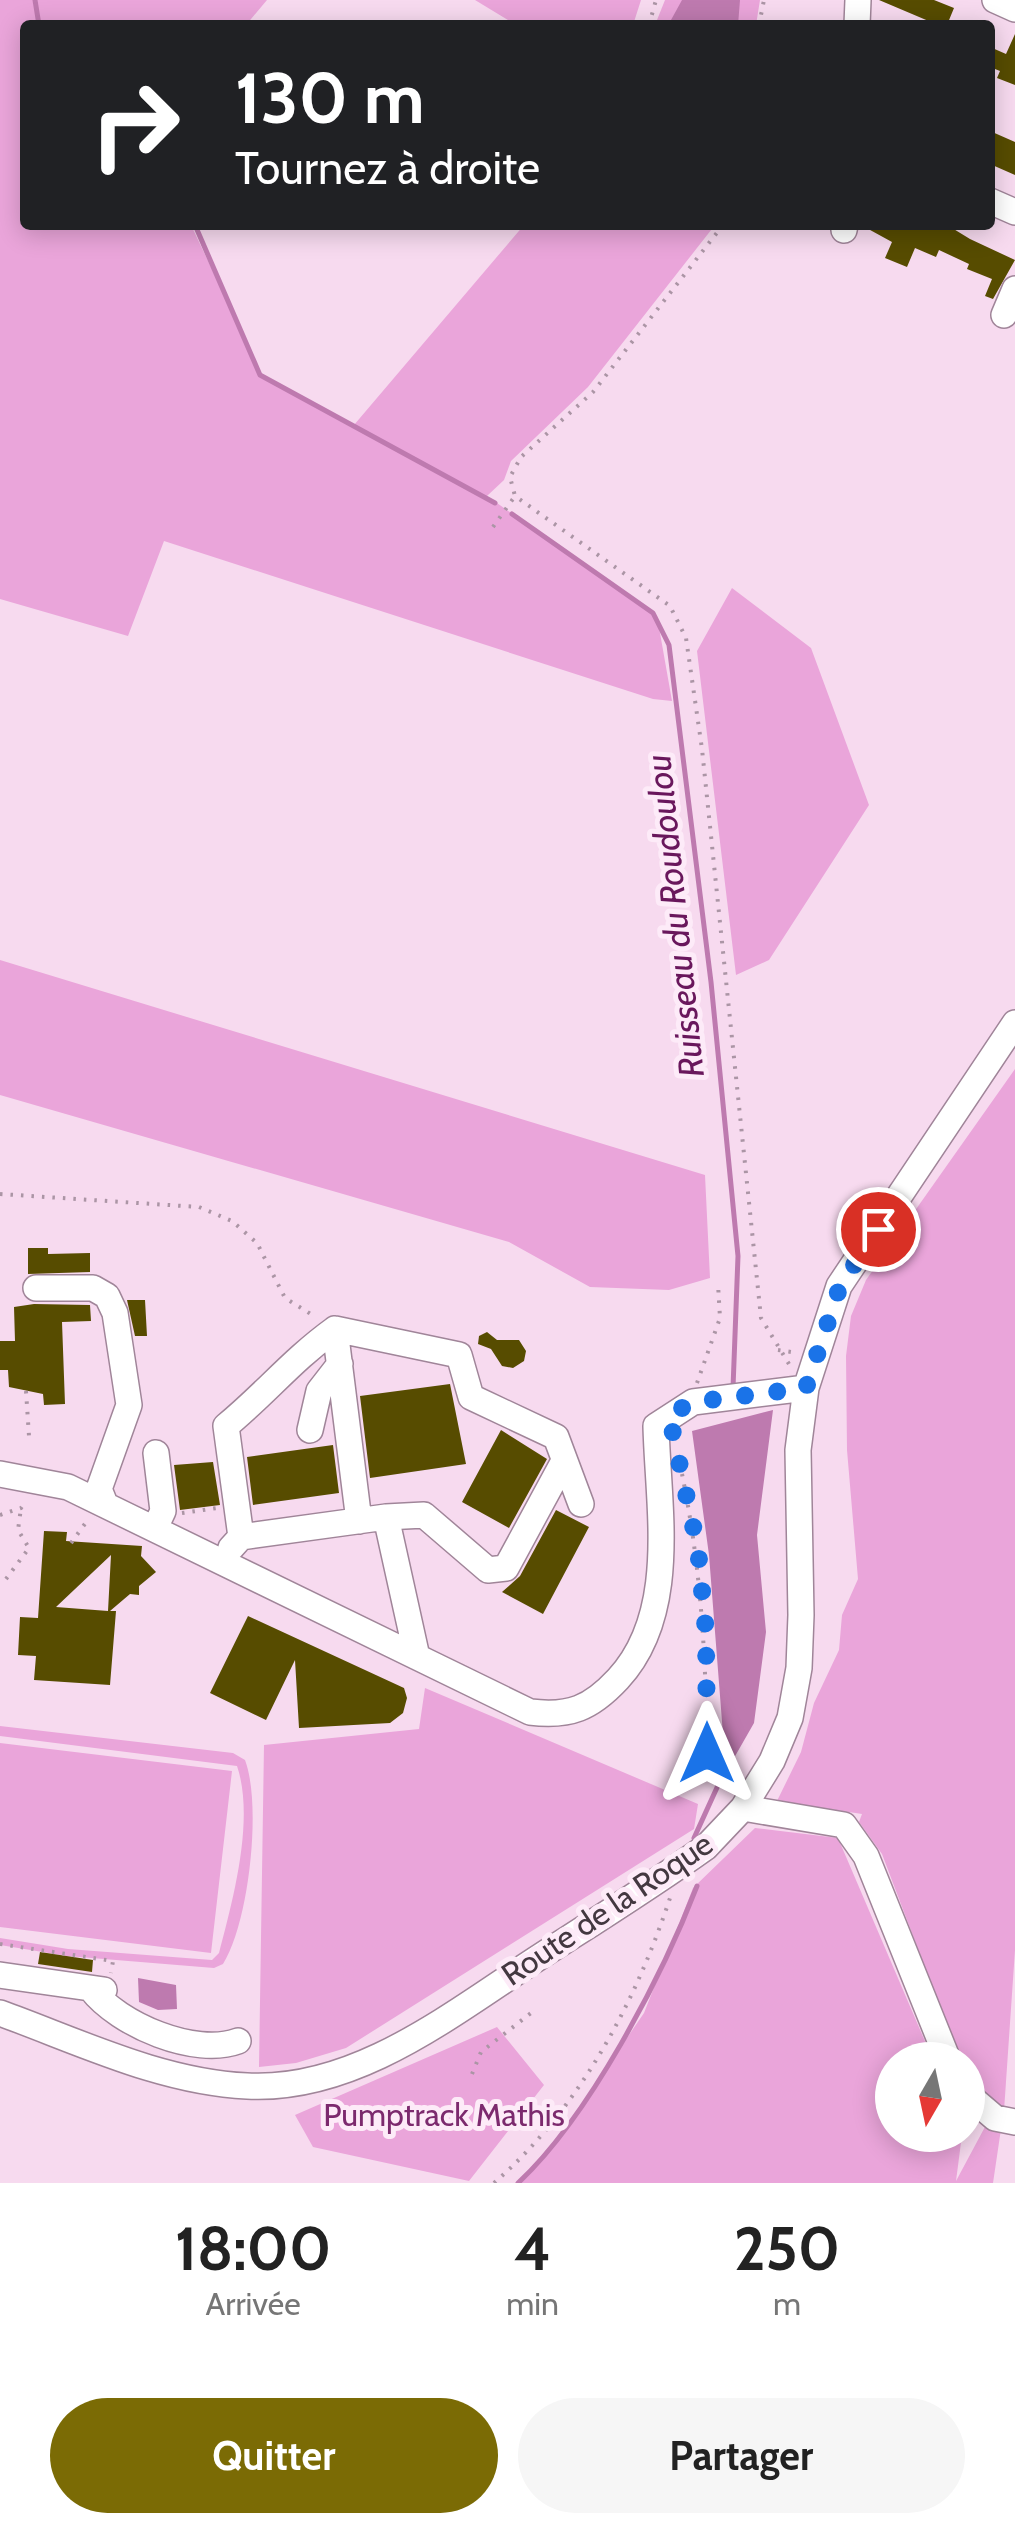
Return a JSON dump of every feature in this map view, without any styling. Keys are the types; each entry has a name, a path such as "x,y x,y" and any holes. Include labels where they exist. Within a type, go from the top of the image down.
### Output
{"street":[{"path":"995,0 1015,8"},
{"path":"1004,315 1015,289"},
{"name":"Route de la Roque","path":"0,2014 160,2072 206,2082 251,2087 340,2072 402,2044 706,1847 743,1808 772,1761 790,1718 799,1668 798,1450 806,1388 840,1286 1015,1024"},
{"path":"36,1288 93,1288 106,1296 115,1313 129,1405 99,1489 105,1504"},
{"path":"336,1329 360,1521"},
{"path":"240,1538 226,1426 268,1391 290,1361 336,1329 458,1355 471,1397 556,1438 581,1504"},
{"path":"310,1430 320,1392 340,1364"},
{"path":"0,1474 68,1487 530,1712 561,1716 596,1704 639,1656 656,1611 660,1563 656,1426 693,1402 806,1388"},
{"path":"154,1528 163,1511 156,1453"},
{"path":"219,1561 240,1538 386,1517 424,1516 488,1570 506,1568 564,1461"},
{"path":"386,1517 418,1657"},
{"path":"743,1808 844,1825 866,1856 941,2042"},
{"path":"0,1976 100,1990 100,2001 152,2032 219,2048 238,2041"},
{"path":"985,2110 995,2118 1015,2122"}],"path":[{"path":"720,230 593,392 521,458 510,477 516,496 670,606 686,638 702,749 761,1318 778,1350"},
{"path":"493,527 516,496"},
{"path":"0,1194 199,1207 232,1221 257,1243 286,1298 336,1329"},
{"path":"693,1402 720,1318 718,1284"},
{"path":"26,1391 28,1436"},
{"path":"681,1472 698,1549 706,1632 707,1753"},
{"path":"71,1543 105,1504"},
{"path":"6,1580 29,1548 18,1530 21,1508"},
{"path":"180,1513 222,1508"},
{"path":"494,2183 565,2105 608,2042 652,1952 674,1888"},
{"path":"0,1944 112,1961 100,1990"},
{"path":"472,2074 481,2052 531,2013"}],"green space":[{"path":"0,0 267,0 250,20 20,20 20,230 193,230 262,375 354,425 520,230 711,230 588,387 511,461 504,480 487,496 657,616 672,701 653,699 164,541 128,636 0,599"},
{"path":"475,0 641,0 635,20 508,20"},
{"path":"665,0 760,0 757,20 657,20"},
{"path":"732,588 811,648 869,805 769,960 736,975 697,651"},
{"path":"0,960 705,1175 710,1278 669,1290 590,1287 509,1242 0,1095"},
{"path":"1015,1069 1015,1950 1004,2111 985,2096 985,2042 953,2042 882,1854 859,1822 862,1814 777,1801 801,1752 814,1703 839,1650 842,1615 858,1579 847,1450 846,1356 851,1316 866,1280"},
{"path":"425,1688 698,1804 694,1829 346,2048 296,2063 259,2067 264,1745 419,1729"},
{"path":"0,1726 233,1753 245,1760 252,1805 250,1864 240,1921 223,1964 214,1968 67,1956 0,1945 0,1938 68,1949 212,1960 219,1953 236,1885 244,1810 237,1766 0,1736"},
{"path":"0,1743 232,1771 211,1953 0,1927"},
{"path":"755,1828 838,1838 925,2042 875,2042 875,2152 960,2152 956,2181 972,2152 985,2152 986,2125 1001,2129 993,2183 517,2183 562,2133 644,2013 693,1888"},
{"name":"Pumptrack Mathis","path":"497,2027 544,2085 469,2181 313,2147 295,2115"}],"shaded area":[{"path":"682,0 740,0 738,20 671,20"},
{"path":"773,1410 757,1535 766,1632 754,1723 730,1765 724,1747 709,1555 692,1431"},
{"path":"138,1978 176,1985 177,2009 158,2010 139,2002"}],"building":[{"path":"879,0 934,0 954,8 949,20 926,20"},
{"path":"1015,34 1015,85 997,78 1000,71 995,69 995,49 1006,54"},
{"path":"995,133 1015,142 1015,175 995,166"},
{"path":"870,230 955,230 1015,260 993,299 985,296 992,279 967,269 969,264 939,250 936,257 915,248 907,267 885,258 892,242"},
{"path":"28,1248 48,1248 48,1254 90,1253 90,1272 28,1274"},
{"path":"127,1300 145,1300 147,1336 135,1336"},
{"path":"90,1305 91,1321 62,1322 65,1404 44,1405 43,1394 9,1387 8,1370 0,1370 0,1341 15,1341 14,1307"},
{"path":"487,1332 497,1340 519,1340 526,1351 524,1361 513,1368 502,1366 491,1349 478,1344 479,1336"},
{"path":"450,1384 466,1464 370,1478 360,1396"},
{"path":"501,1430 547,1459 509,1528 462,1502"},
{"path":"333,1445 339,1493 253,1505 247,1457"},
{"path":"213,1462 220,1505 180,1510 174,1465"},
{"path":"556,1510 589,1527 543,1614 502,1592 520,1576"},
{"path":"44,1531 67,1532 66,1541 142,1546 141,1556 156,1572 139,1586 139,1595 130,1594 110,1611 116,1611 110,1685 34,1680 36,1656 18,1655 20,1617 38,1618","holes":["111,1555 108,1611 56,1607"]},
{"path":"248,1616 404,1688 407,1698 403,1713 390,1723 299,1728 295,1660 266,1720 210,1693"},
{"path":"40,1952 93,1960 92,1972 38,1964"}],"waterway":[{"name":"Ruisseau du Roudoulou","path":"35,0 38,20"},
{"name":"Ruisseau du Roudoulou","path":"197,230 260,375 495,503"},
{"name":"Ruisseau du Roudoulou","path":"512,514 653,613 669,645 711,982 738,1256 733,1388"},
{"name":"Ruisseau du Roudoulou","path":"694,1838 730,1759"},
{"name":"Ruisseau du Roudoulou","path":"518,2183 545,2155 597,2084 644,2003 697,1886"}],"route":[{"path":"707,1753 706,1632 698,1549 669,1415 693,1402 806,1388 840,1286 878,1229"}]}
